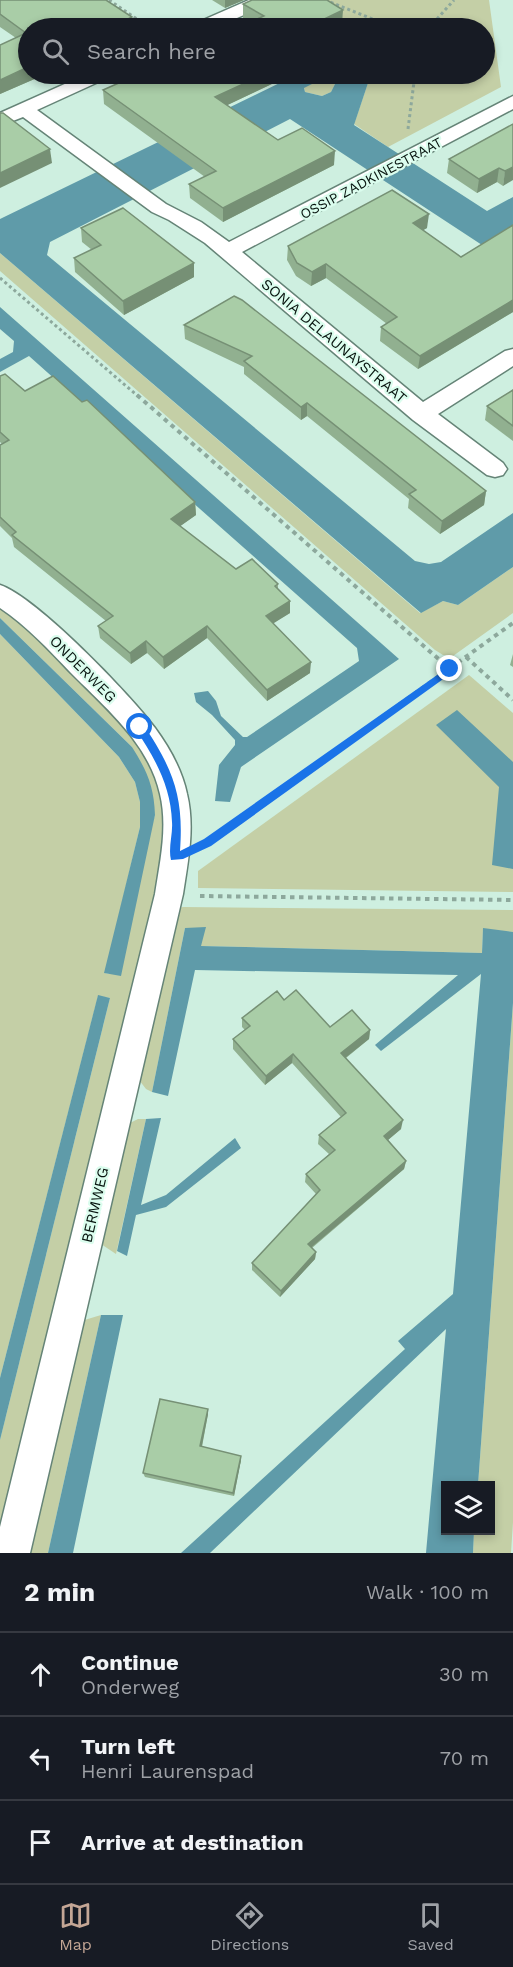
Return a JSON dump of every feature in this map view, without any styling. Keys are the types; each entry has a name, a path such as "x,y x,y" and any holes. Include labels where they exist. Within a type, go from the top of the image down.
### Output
{"street":[{"path":"222,18 263,0"},
{"path":"0,120 79,84"},
{"name":"OSSIP ZADKINESTRAAT","path":"228,251 361,184 513,102"},
{"name":"SONIA DELAUNAYSTRAAT","path":"24,109 159,208 173,213 228,251 421,414 495,469"},
{"path":"421,414 513,356"},
{"name":"ONDERWEG","path":"0,595 29,616 111,696 147,737 160,757 174,793 177,822 175,857"},
{"name":"BERMWEG","path":"12,1553 169,894 175,857"}],"path":[{"path":"109,0 135,18"},
{"path":"325,0 370,18"},
{"path":"438,18 454,0"},
{"path":"414,84 406,142 421,152"},
{"path":"0,278 176,428 450,669"},
{"path":"175,857 192,852 207,843 513,623"},
{"path":"466,657 513,700"},
{"path":"169,894 232,898 513,900"}],"green space":[{"path":"310,0 489,0 491,18 339,18"},
{"path":"495,44 501,87 388,147 354,124 368,84 495,84"},
{"path":"310,84 335,84 331,92 322,96 305,92 304,87"},
{"path":"0,253 420,613 443,601 458,605 513,567 513,613 453,656 443,655 435,650 0,271"},
{"path":"0,603 127,724 154,768 166,818 161,880 0,1550 0,1440 110,998 98,996 0,1378 0,634 119,757 135,782 140,802 140,827 105,973 109,974 155,815 132,747 0,618"},
{"path":"469,675 513,713 513,892 198,888 198,871"},
{"path":"183,907 513,910 513,932 483,929 482,953 201,946 185,928 152,1092 146,1089 136,1076 174,909"},
{"path":"513,1003 513,1522 511,1553 473,1553 474,1535 495,1535 495,1481 478,1481"},
{"path":"138,1119 146,1119 116,1254 101,1244 124,1126"},
{"path":"101,1315 48,1553 25,1553 78,1322"}],"water":[{"path":"277,84 312,84 304,88 305,92 322,96 331,92 335,84 368,84 354,125 487,211 513,197 513,228 482,245 290,119 50,242 47,255 415,561 429,564 441,562 513,513 513,567 458,605 443,601 421,613 0,253 0,219"},
{"path":"0,307 399,659 241,767 230,802 215,801 219,765 235,745 235,740 212,715 196,702 194,693 208,691 216,701 221,716 243,737 247,737 359,661 357,648 130,447 0,511 122,439 29,356 0,372 0,359 13,352 14,341 0,329"},
{"path":"0,618 132,747 149,779 155,815 121,976 104,973 140,827 140,802 135,782 119,757 0,634"},
{"path":"457,710 513,762 513,869 492,865 499,787 436,725"},
{"path":"206,927 201,946 482,953 483,928 513,932 513,1003 478,1481 441,1481 441,1535 474,1535 473,1553 426,1553 446,1329 210,1553 181,1553 405,1349 398,1341 453,1294 481,974 381,1051 375,1045 458,975 195,970 168,1096 152,1092 185,928"},
{"path":"98,995 110,998 0,1440 0,1378"},
{"path":"161,1118 141,1205 166,1195 235,1138 241,1148 166,1207 136,1215 127,1256 117,1251 146,1119"},
{"path":"101,1315 123,1315 73,1553 48,1553"}],"building":[{"path":"0,0 106,0 132,17 18,18 18,27 0,14"},
{"path":"252,0 327,0 343,10 326,18 260,18 264,16 243,4"},
{"path":"18,37 18,72 0,80 0,45"},
{"path":"116,84 243,84 215,97 278,140 302,128 335,151 223,208 189,184 216,171 103,90"},
{"path":"0,113 3,113 50,149 0,173"},
{"path":"513,124 513,167 505,171 499,168 479,179 449,159"},
{"path":"392,190 429,214 413,223 461,257 513,225 513,300 420,356 381,327 397,317 326,264 312,272 297,263 288,246"},
{"path":"123,208 194,263 123,301 74,258 101,245 81,228"},
{"path":"234,296 486,491 442,521 409,494 416,490 307,403 301,407 244,361 252,356 184,325"},
{"path":"5,374 25,391 53,376 82,402 87,400 195,502 171,519 236,569 252,559 278,584 275,586 290,601 266,616 311,662 267,690 207,626 163,657 146,641 130,653 98,626 113,616 12,535 16,532 0,517 0,445 9,440 0,432 0,376"},
{"path":"513,390 513,426 487,406"},
{"path":"296,990 330,1027 352,1010 370,1030 341,1053 403,1120 384,1136 406,1161 308,1244 316,1252 281,1291 252,1263 320,1190 306,1174 335,1150 319,1135 346,1113 293,1054 266,1076 233,1039 250,1026 242,1018 277,991 284,1000"},
{"path":"160,1399 208,1409 200,1446 241,1456 233,1493 143,1473"}],"route":[{"path":"140,727 160,757 174,793 177,812 175,857 192,852 207,843 450,669"}]}
